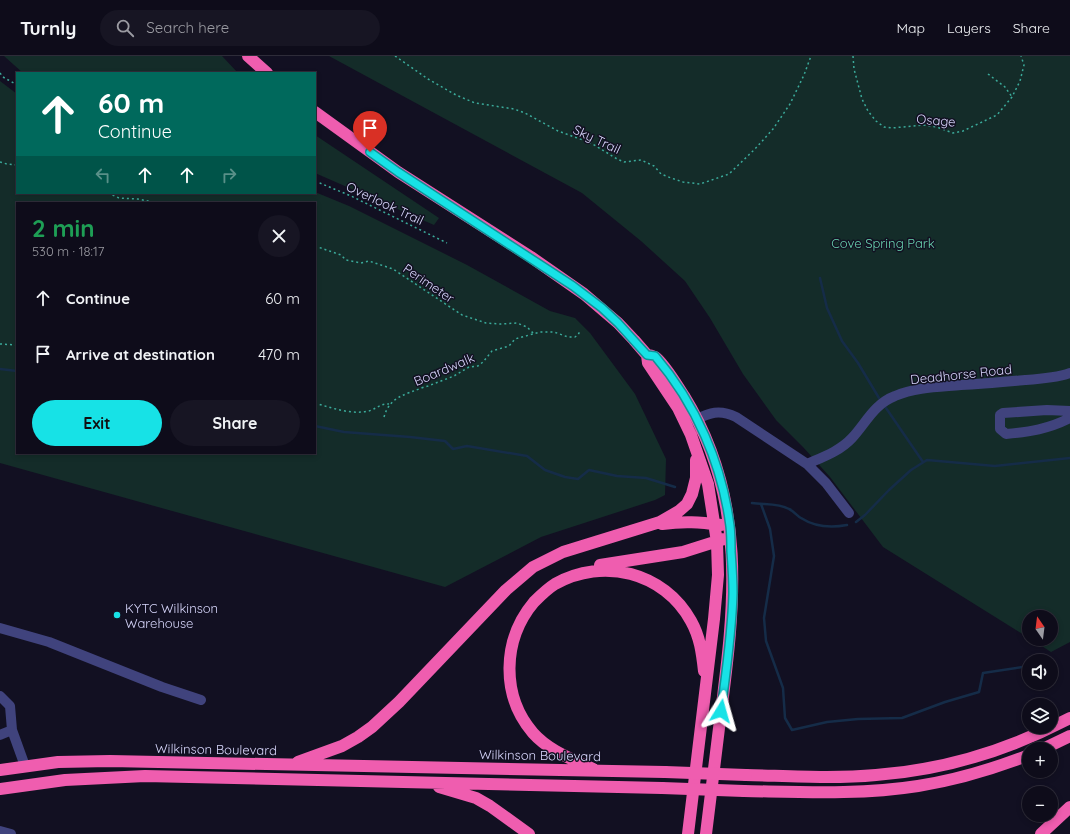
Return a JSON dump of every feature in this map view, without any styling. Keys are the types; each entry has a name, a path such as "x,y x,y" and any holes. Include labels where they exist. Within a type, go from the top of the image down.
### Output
{"highway":[{"path":"248,56 266,72"},
{"path":"316,113 398,172 573,286 602,308 647,355 655,356 682,393 692,421 716,464 722,483 731,532 733,593 725,680 706,834"},
{"path":"688,834 696,783 701,724 716,595 717,542 708,484 696,446 692,421"},
{"path":"291,765 342,746 372,727 399,702 506,590 533,567 563,552 646,526 679,511 687,504 692,494 696,478 696,446"},
{"path":"646,526 692,521 715,524 731,532"},
{"path":"597,771 557,752 544,744 534,734 518,711 510,686 509,672 512,645 516,632 530,608 539,597 555,584 577,572 590,567 683,552 717,542 731,532"},
{"path":"555,584 572,576 601,570 616,571 642,578 666,591 685,611 697,635 701,648 706,688"},
{"name":"Wilkinson Boulevard","path":"0,770 58,762 97,761 665,772 746,775 876,775 935,767 993,752 1022,741 1070,718"},
{"path":"1058,742 1070,736"},
{"path":"0,789 71,780 145,776 744,791 857,792 917,787 975,774 1022,758"},
{"path":"427,782 476,798 503,814 529,834"},
{"path":"1041,834 1070,807"}],"street":[{"name":"Deadhorse Road","path":"807,464 830,454 845,445 853,438 874,409 894,396 915,390 935,387 1040,379 1070,373"},
{"path":"1070,411 1047,410 1003,412 1000,415 1000,429 1006,434 1028,433 1055,426 1070,418"},
{"path":"692,421 718,412 730,414 743,421 807,464 826,483 849,513"},
{"path":"0,628 49,642 162,687 201,700"},
{"path":"0,696 10,706 12,730 25,766"},
{"path":"0,734 12,730"},
{"path":"0,831 11,834"}],"path":[{"name":"Sky Trail","path":"395,56 428,79 456,95 475,103 526,113 558,131 591,143 624,162 642,160 654,166 661,174 683,182 700,184 729,174 756,149 773,129 790,104 804,75 811,56"},
{"name":"Osage","path":"853,56 854,69 865,105 876,121 884,127 905,128 923,125 937,127 953,133 963,131 997,115 1012,98 1020,82 1024,65 1021,56"},
{"path":"0,73 3,77 16,84"},
{"path":"988,74 1005,87 1012,98"},
{"path":"0,162 16,165"},
{"name":"Overlook Trail","path":"316,182 351,196 447,243"},
{"path":"110,194 119,198 138,199 153,202"},
{"name":"Perimeter","path":"316,246 342,255 346,260 361,263 369,260 393,270 462,315 486,323 517,323 527,327 534,333"},
{"name":"Boardwalk","path":"316,403 340,411 370,410 384,403 389,404 393,400 454,376 469,367 478,366 484,362 492,351 508,346 515,339 534,333 554,332 568,337 575,337 580,331"},
{"path":"0,344 16,345"},
{"path":"384,417 389,404"}],"green space":[{"path":"4,56 222,56 237,72 22,72"},
{"name":"Cove Spring Park","path":"329,56 1070,56 1070,642 1051,652 1042,646 1058,646 1058,610 1022,610 1022,634 883,547 830,477 776,420 743,374 710,318 685,281 641,241 582,193"},
{"path":"0,81 16,93 16,194 316,194 316,192 349,206 467,265 550,311 575,318 590,333 635,394 666,459 665,495 655,500 541,537 445,587 0,463"},
{"path":"316,136 439,218 434,225 316,173"}],"waterway":[{"path":"820,278 827,308 842,341 858,363 879,398"},
{"path":"0,369 16,371"},
{"path":"886,408 923,462"},
{"path":"316,426 344,432 445,441 453,449 467,446 527,456 545,470 565,477 578,479 589,470 617,476 646,478 675,487"},
{"path":"856,522 911,470 927,460 995,466 1070,458"},
{"path":"752,503 785,507 806,521 817,525 847,525"},
{"path":"761,504 770,529 774,556 764,618 766,641 783,688 785,718 792,730 827,722 858,719 902,718 945,702 979,692 983,673 1022,667"}],"place":[{"name":"KYTC Wilkinson Warehouse","path":"117,615"}],"route":[{"path":"370,152 398,172 531,257 602,308 647,355 655,356 691,407 709,446 722,483 731,537 733,572 732,612 721,711"}]}
